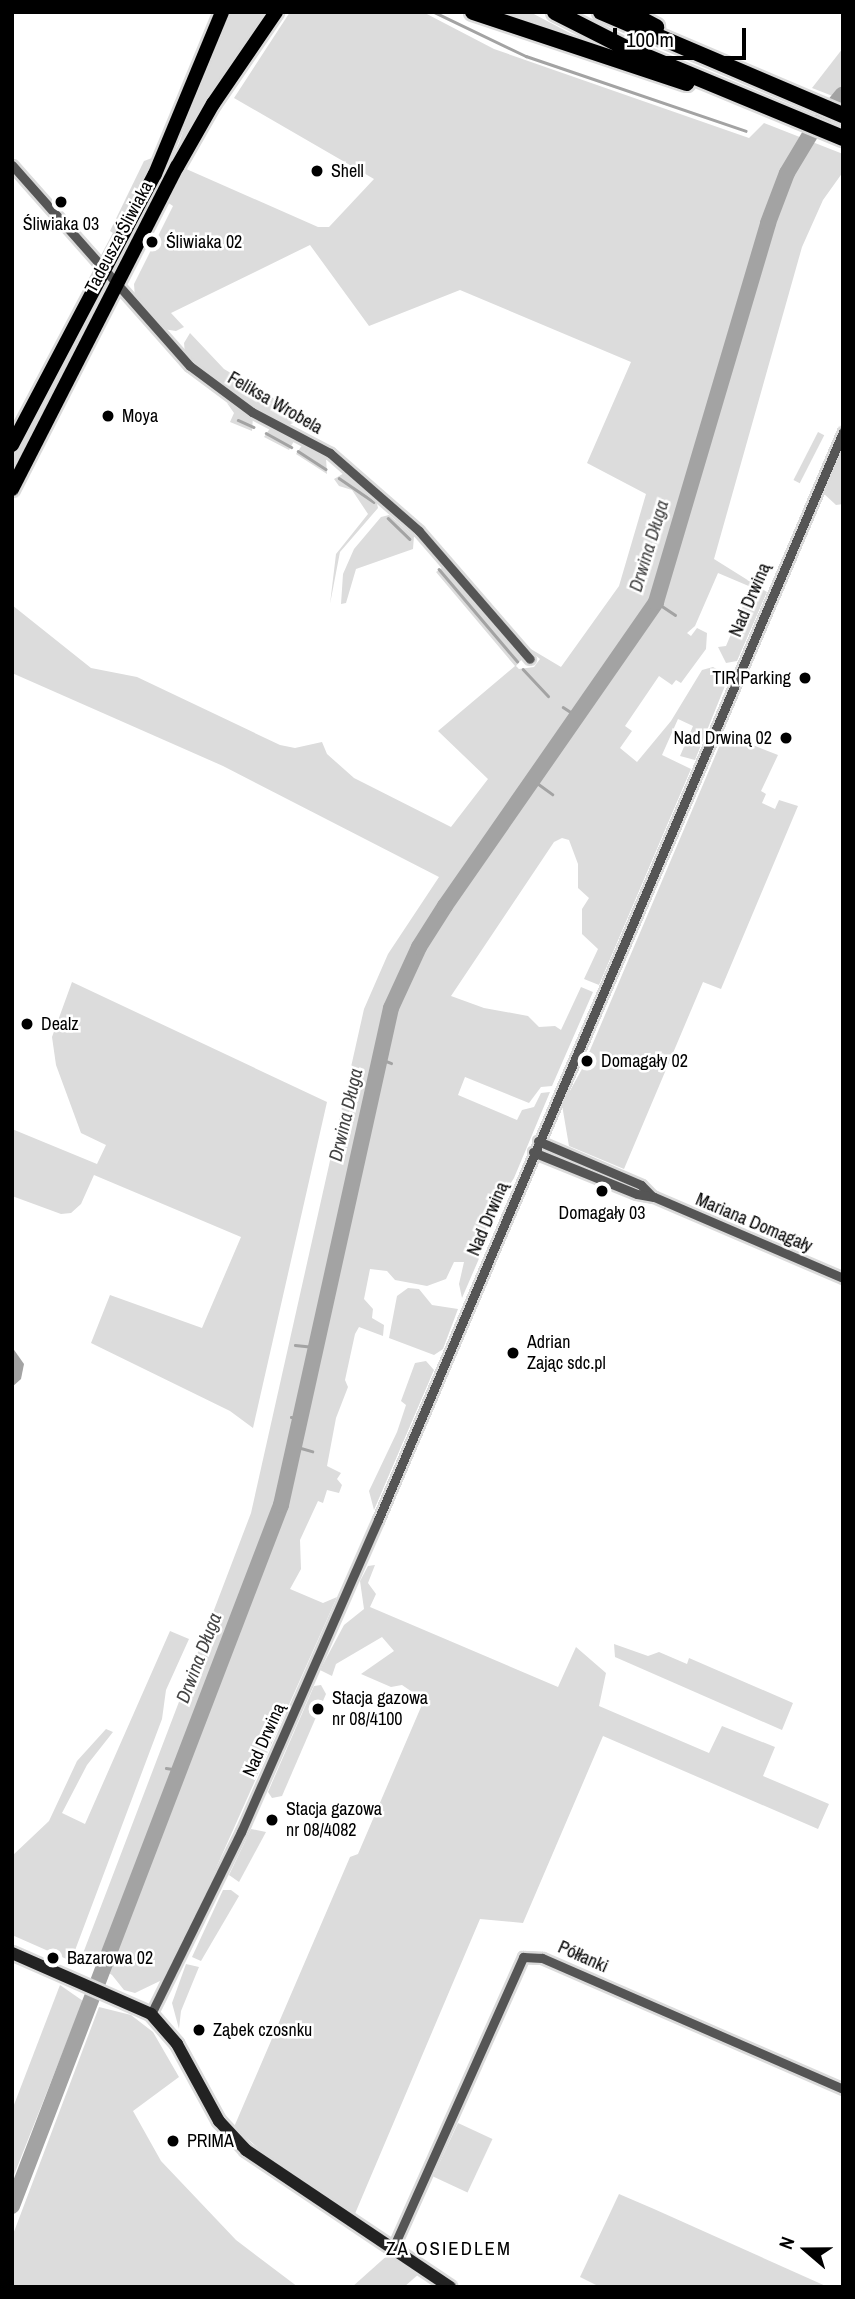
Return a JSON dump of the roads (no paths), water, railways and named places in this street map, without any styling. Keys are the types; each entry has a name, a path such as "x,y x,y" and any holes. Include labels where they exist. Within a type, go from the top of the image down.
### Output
{"highway":[{"path":"473,12 771,110 843,138"},
{"path":"555,12 771,110"},
{"path":"601,12 843,115"},
{"path":"628,12 731,69"}],"main road":[{"name":"Tadeusza Śliwiaka","path":"12,445 178,123 222,12"},
{"name":"Tadeusza Śliwiaka","path":"12,489 213,104 276,12"}],"street":[{"name":"Feliksa Wrobela","path":"12,165 208,382 253,412 331,453 412,524 530,659"},
{"name":"Nad Drwiną","path":"151,2014 247,1819 843,432"},
{"name":"Mariana Domagały","path":"538,1141 641,1185 654,1197"},
{"name":"Mariana Domagały","path":"533,1152 637,1194 654,1197 843,1278"},
{"path":"12,1953 151,2014 177,2044 219,2121 246,2150 450,2287"},
{"name":"Półłanki","path":"393,2248 523,1957 542,1958 843,2090"}],"waterway":[{"path":"434,12 526,56 746,131"},
{"name":"Drwina Długa","path":"12,2206 281,1505 391,1008 419,947 445,906 656,602 768,223 787,173 811,133 843,94"},
{"path":"238,420 254,427"},
{"path":"266,433 291,447"},
{"path":"298,451 326,469"},
{"path":"339,478 374,502"},
{"path":"388,518 410,539"},
{"path":"439,569 517,661"},
{"path":"656,602 675,615"},
{"path":"523,669 548,696"},
{"path":"563,707 577,716"},
{"path":"533,780 552,794"},
{"path":"378,1058 391,1063"},
{"path":"295,1345 314,1347"},
{"path":"291,1417 299,1418"},
{"path":"294,1446 312,1451"},
{"path":"166,1768 181,1770"}],"place":[{"name":"Shell","path":"317,171"},
{"name":"Śliwiaka 03","path":"61,202"},
{"name":"Śliwiaka 02","path":"152,242"},
{"name":"Moya","path":"108,416"},
{"name":"TIR Parking","path":"805,678"},
{"name":"Nad Drwiną 02","path":"786,738"},
{"name":"Dealz","path":"27,1024"},
{"name":"Domagały 02","path":"587,1061"},
{"name":"Domagały 03","path":"602,1191"},
{"name":"Adrian Zając sdc.pl","path":"513,1353"},
{"name":"Stacja gazowa nr 08/4100","path":"318,1709"},
{"name":"Stacja gazowa nr 08/4082","path":"272,1820"},
{"name":"Bazarowa 02","path":"53,1958"},
{"name":"Ząbek czosnku","path":"199,2030"},
{"name":"PRIMA","path":"173,2141"}],"district":[{"name":"ZA OSIEDLEM","path":"449,2249"}]}
